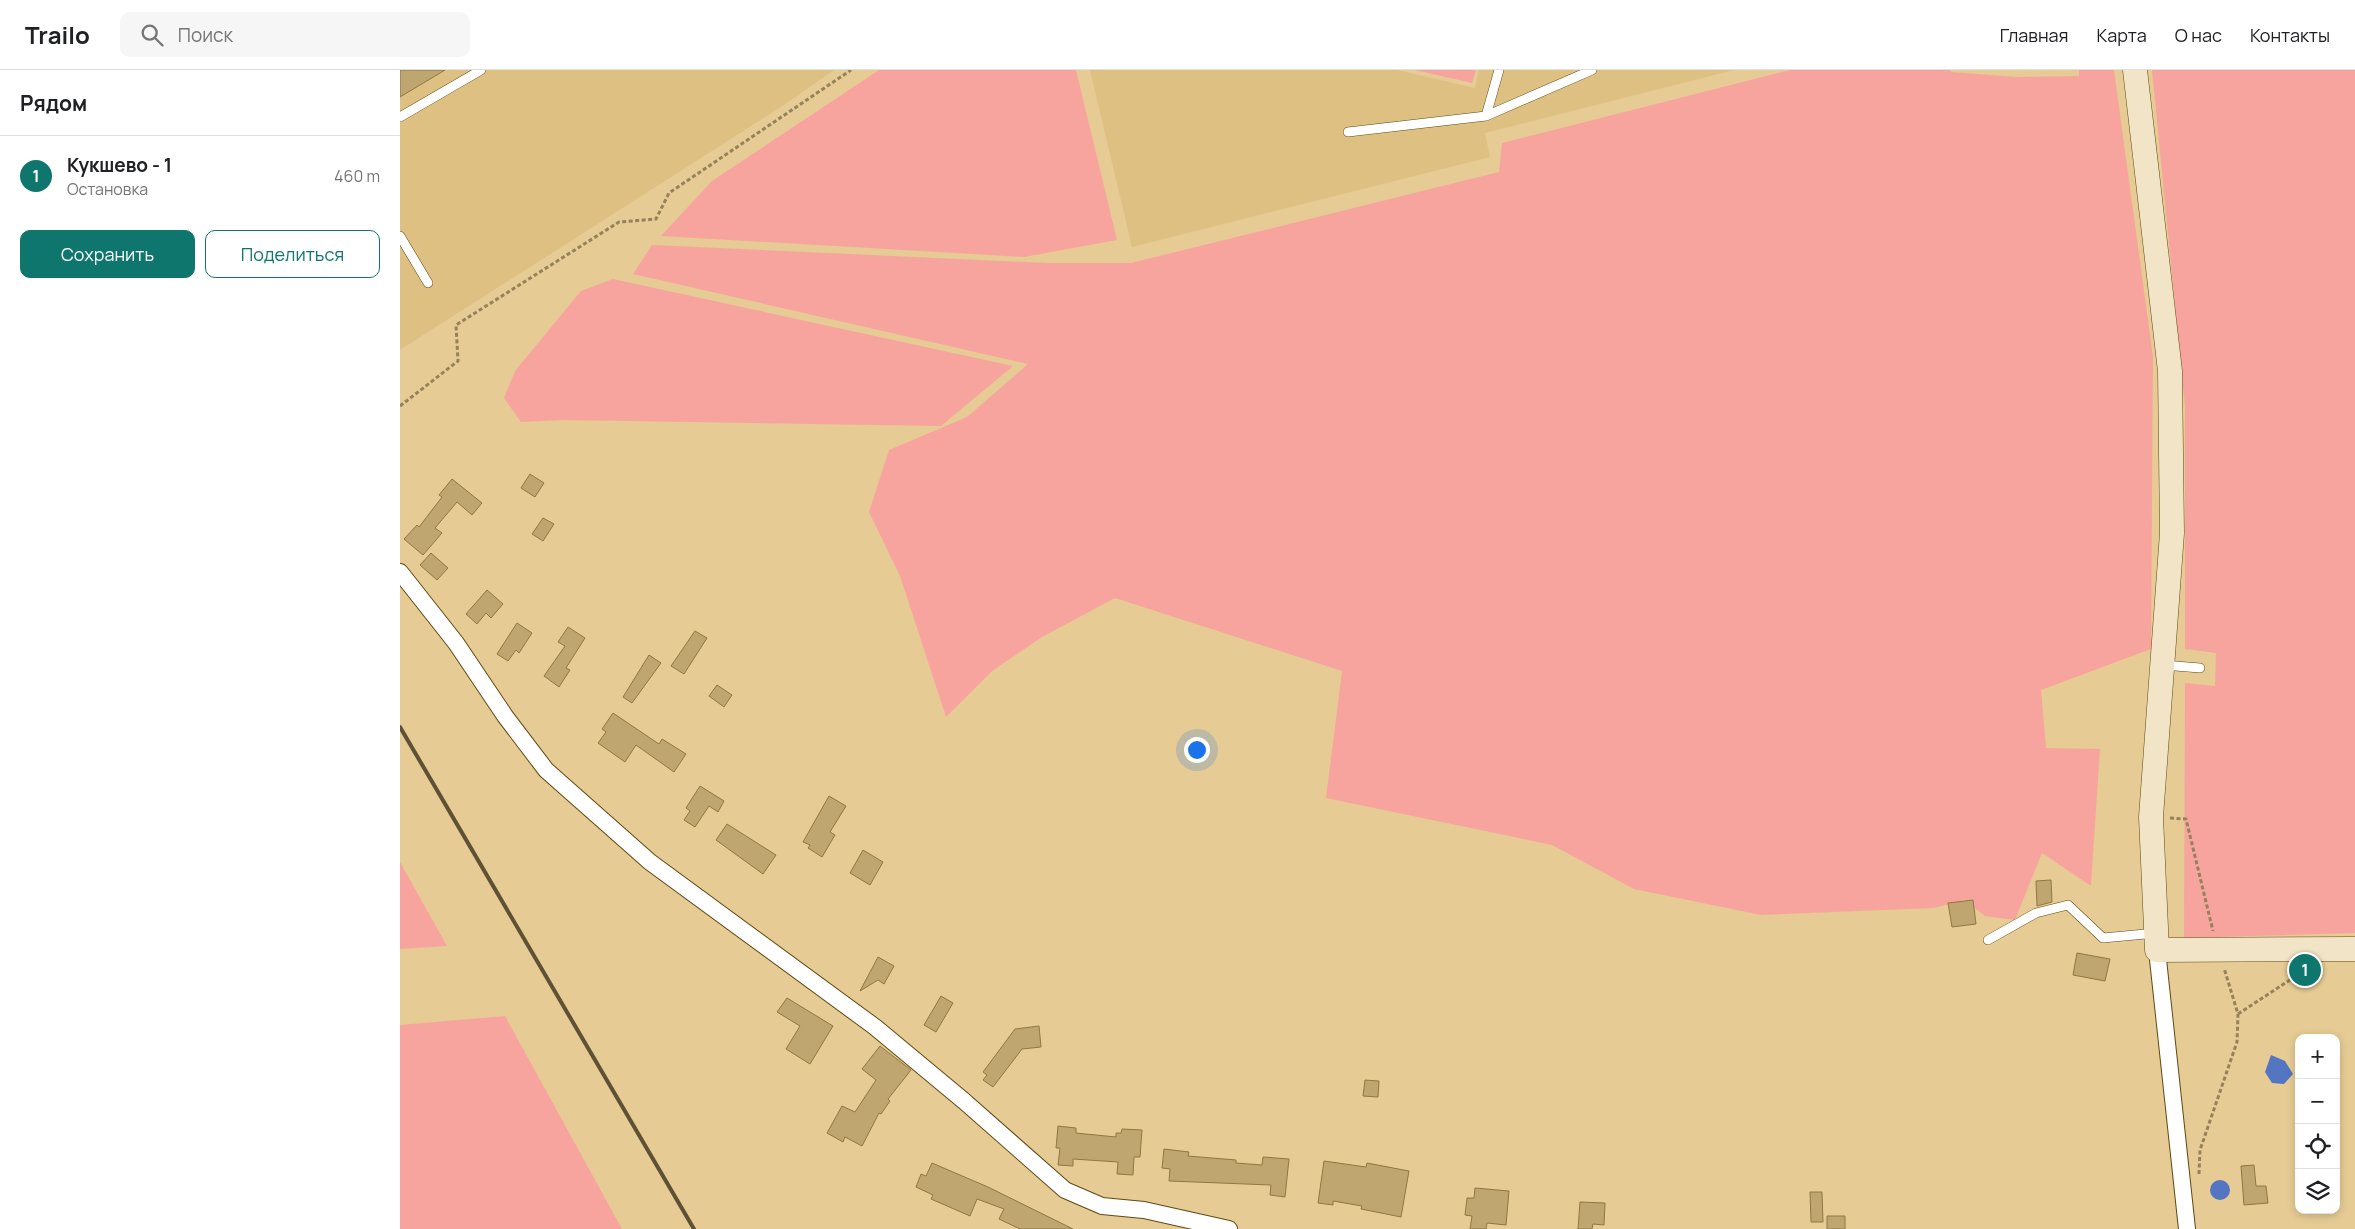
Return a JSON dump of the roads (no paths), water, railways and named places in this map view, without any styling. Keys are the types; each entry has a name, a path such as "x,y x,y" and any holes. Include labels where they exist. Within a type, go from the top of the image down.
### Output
{"street":[{"path":"2135,70 2170,371 2172,533 2152,817 2157,941 2186,1229"},
{"path":"400,572 456,643 505,716 546,770 650,862 875,1026 1065,1190 1102,1206 1144,1210 1229,1229"},
{"path":"2157,941 2355,949"}],"lane":[{"path":"400,117 481,70"},
{"path":"1486,116 1499,70"},
{"path":"1348,132 1486,116 1592,70"},
{"path":"400,236 428,283"},
{"path":"2162,665 2200,668"},
{"path":"1988,940 2036,913 2068,905 2103,938 2157,941"}],"water":[{"path":"2271,1055 2285,1061 2293,1074 2284,1084 2272,1083 2265,1072"},
{"path":"2220,1180 2227,1183 2230,1190 2227,1197 2220,1200 2213,1197 2210,1190 2213,1183"}],"railway":[{"path":"400,727 694,1229"}],"place":[{"name":"Кукшево - 1","path":"2305,970"}]}
